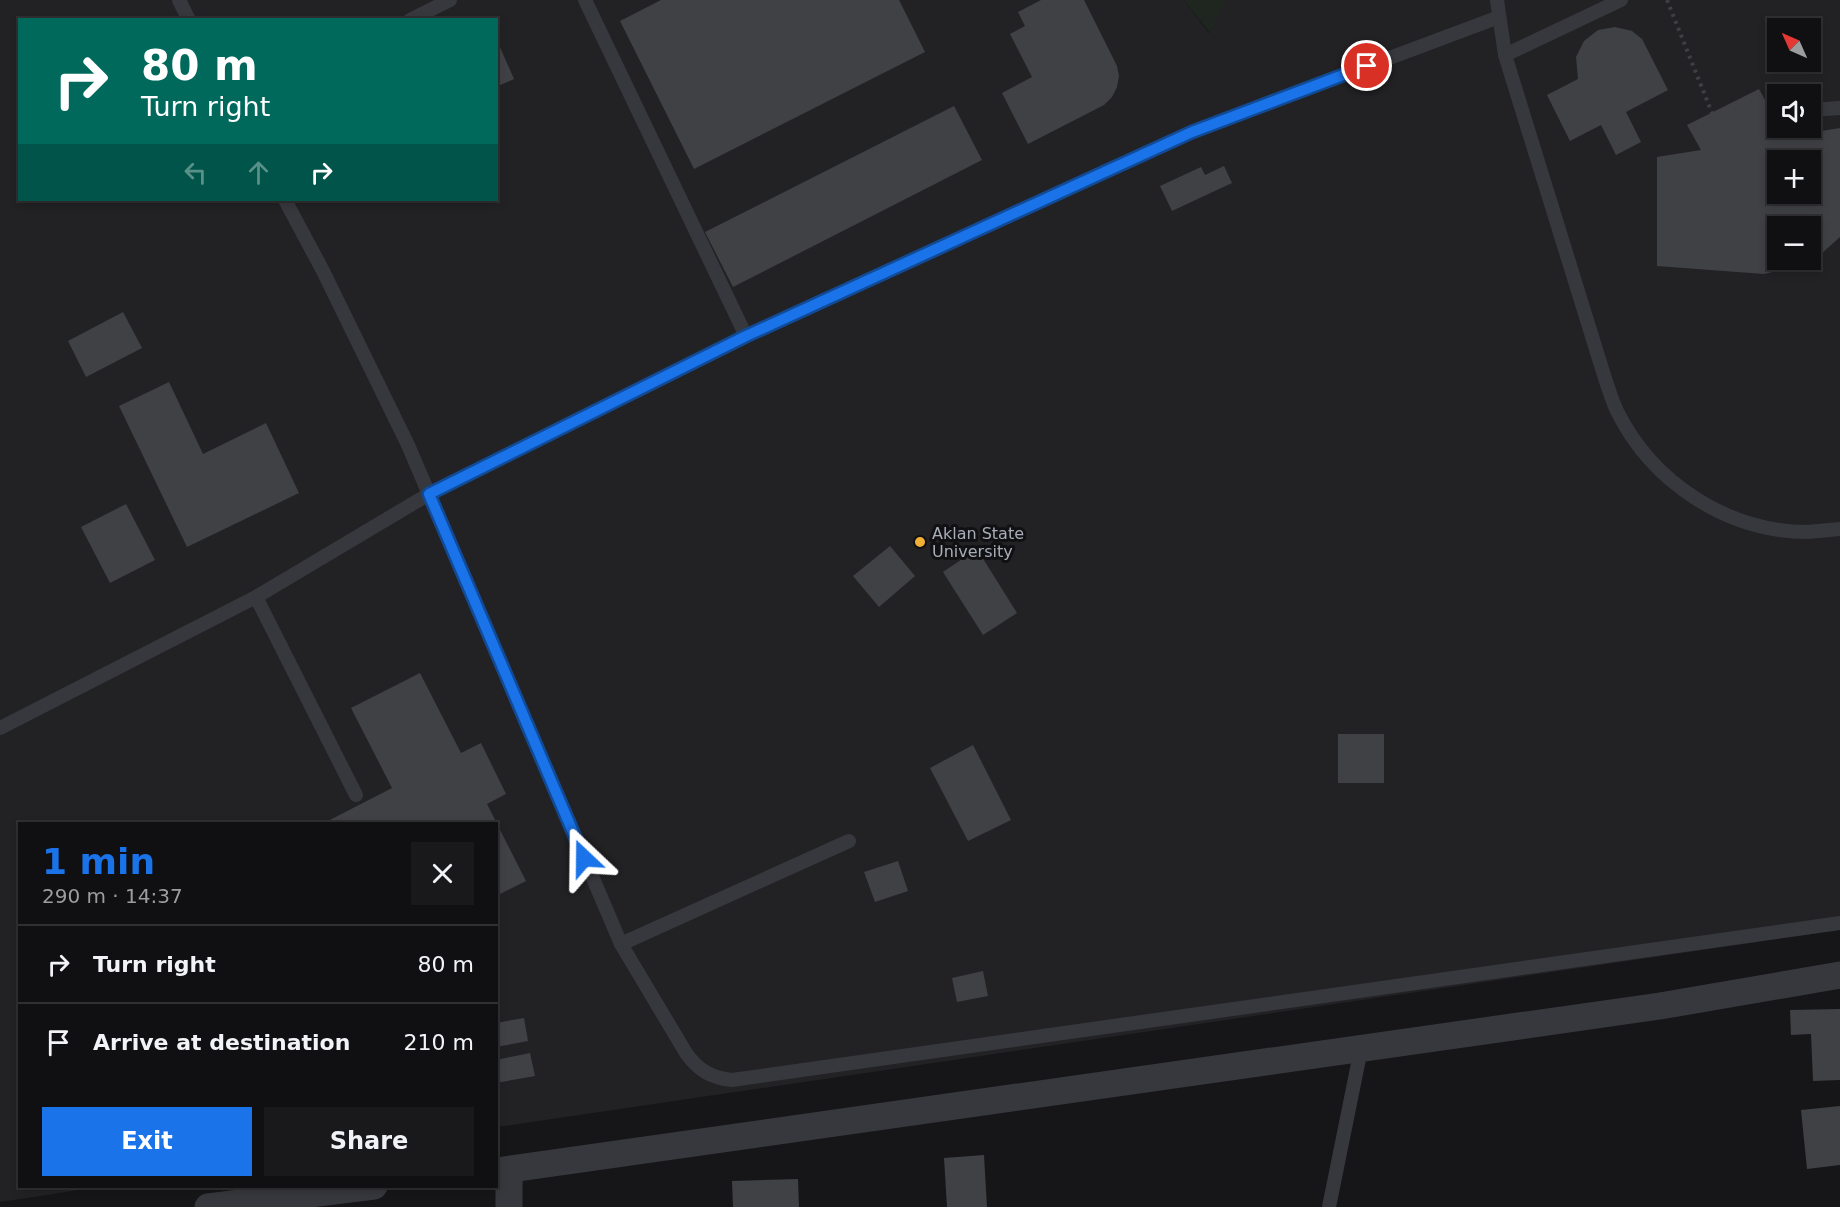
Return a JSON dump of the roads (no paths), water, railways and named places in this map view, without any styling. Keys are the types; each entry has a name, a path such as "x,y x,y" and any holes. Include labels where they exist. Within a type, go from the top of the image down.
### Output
{"street":[{"path":"509,1207 503,1171 1660,1006 1840,975"},
{"path":"208,1207 358,1188"}],"lane":[{"path":"179,0 188,18"},
{"path":"414,18 450,0"},
{"path":"585,0 746,336"},
{"path":"1497,0 1504,55 1603,372 1616,410 1638,447 1669,480 1701,503 1734,519 1773,529 1808,532 1840,529"},
{"path":"1504,55 1621,0"},
{"path":"0,728 256,597 429,494 746,336 1192,132 1499,17"},
{"path":"1821,109 1840,108"},
{"path":"286,201 323,271 403,435 621,944 691,1060 706,1073 732,1080 1840,923"},
{"path":"256,597 356,795"},
{"path":"621,944 849,841"},
{"path":"1329,1207 1361,1048"}],"place":[{"name":"Aklan State University","path":"920,542"}]}
